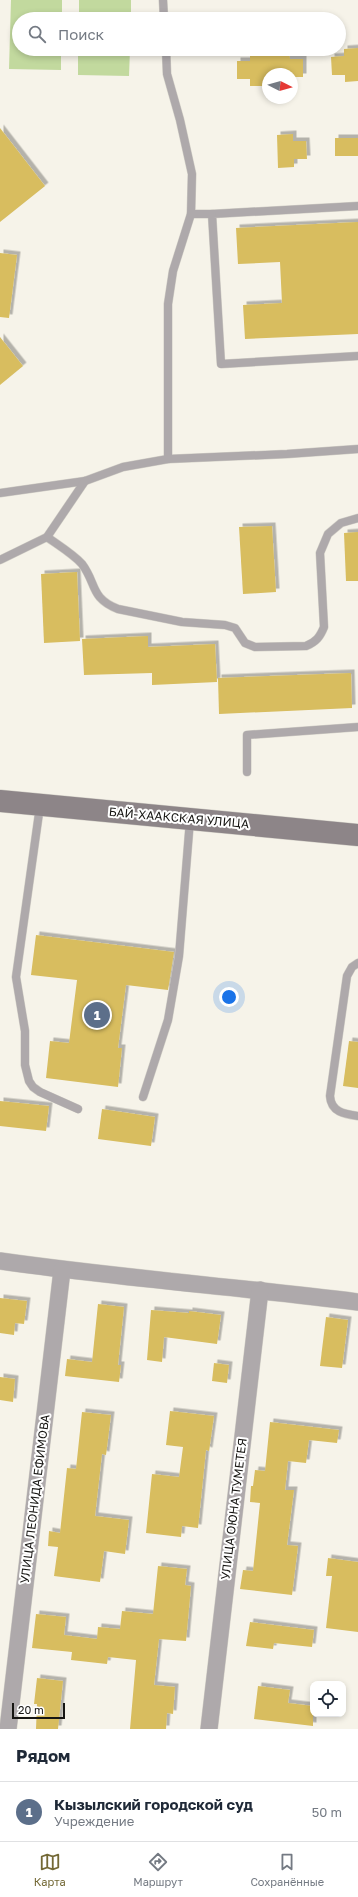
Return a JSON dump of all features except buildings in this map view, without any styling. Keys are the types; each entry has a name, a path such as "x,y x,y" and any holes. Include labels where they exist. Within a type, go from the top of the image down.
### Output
{"main road":[{"name":"БАЙ-ХААКСКАЯ УЛИЦА","path":"0,801 358,835"}],"street":[{"path":"0,1261 62,1270 260,1290 358,1302"},
{"name":"УЛИЦА ЛЕОНИДА ЕФИМОВА","path":"8,1729 62,1270"},
{"name":"УЛИЦА ОЮНА ТУМЕТЕЯ","path":"209,1729 260,1290"}],"lane":[{"path":"163,0 164,12"},
{"path":"166,56 167,74 180,120 192,174 191,214 173,271 168,304 168,459"},
{"path":"191,214 358,206"},
{"path":"212,214 221,364 358,356"},
{"path":"0,493 85,481 122,467 168,459 287,454 358,449"},
{"path":"0,560 47,537 85,481"},
{"path":"47,537 81,563 88,574 96,593 101,600 109,606 182,622 225,625 235,628 245,643 255,647 306,646 314,643 321,636 324,627 320,553 328,534 341,523 358,518"},
{"path":"247,772 247,735 358,727"},
{"path":"40,805 16,977 24,1016 25,1065 29,1081 33,1087 40,1092 78,1109"},
{"path":"143,1097 168,1020 179,956 190,819"},
{"path":"358,963 352,967 347,976 330,1096 330,1101 335,1110 345,1114 358,1116"}],"green space":[{"path":"11,0 62,0 62,12 12,12 12,56 61,56 61,70 9,69"},
{"path":"79,0 131,0 131,12 79,12"},
{"path":"78,56 130,56 129,76 78,75"}],"place":[{"name":"Кызылский городской суд","path":"97,1015"}]}
